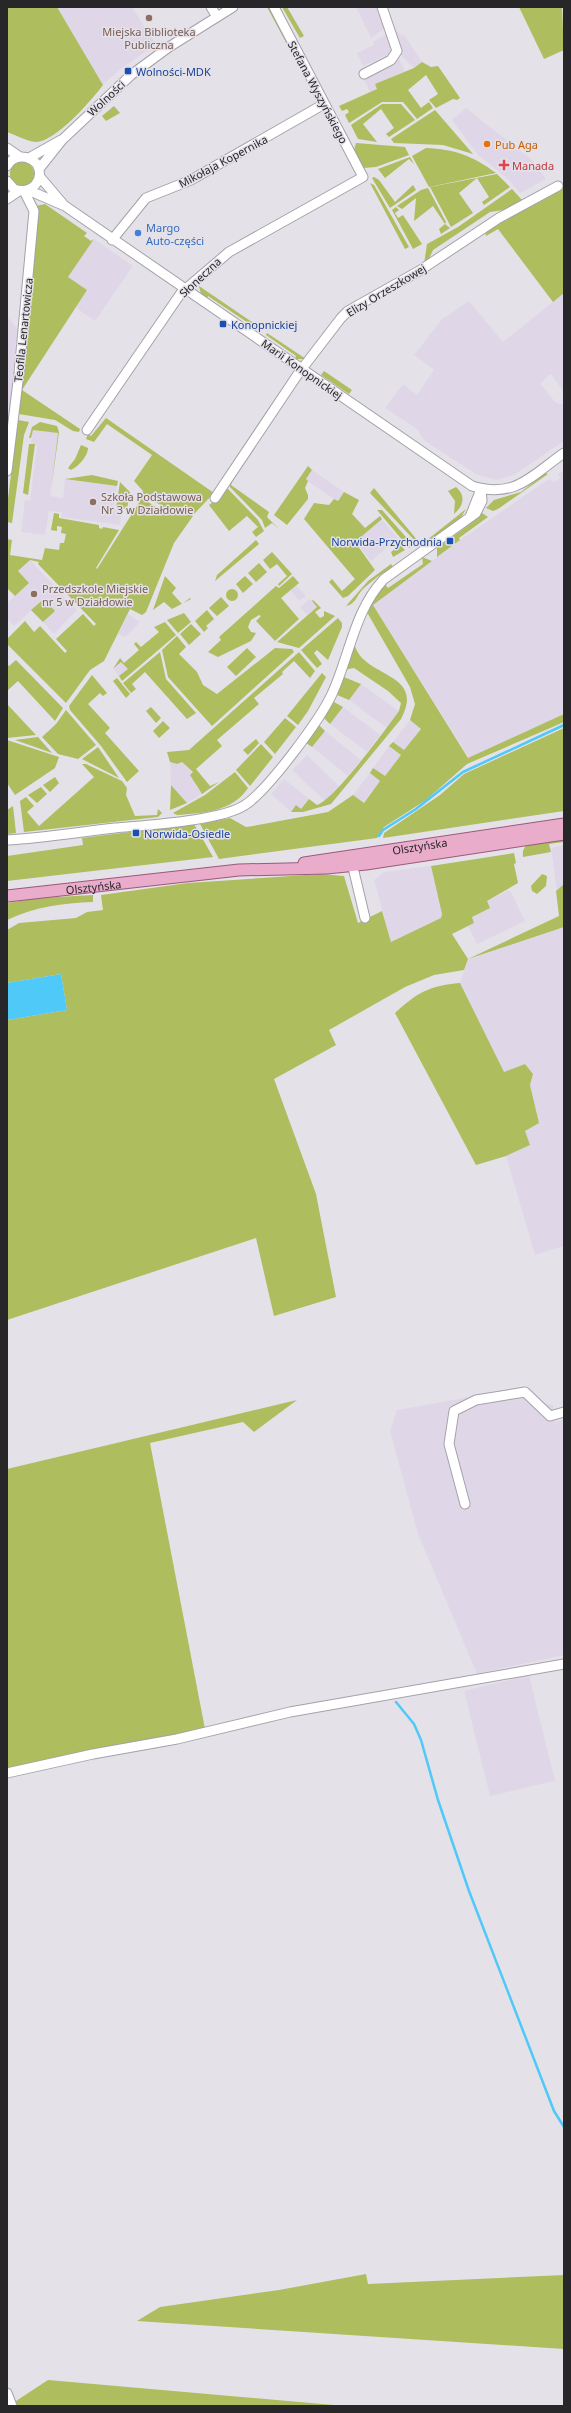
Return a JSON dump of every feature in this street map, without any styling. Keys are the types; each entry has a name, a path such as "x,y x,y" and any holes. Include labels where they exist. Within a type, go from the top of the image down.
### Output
{"main road":[{"name":"Olsztyńska","path":"351,860 564,824"},
{"name":"Olsztyńska","path":"7,896 239,870 275,868 351,860 564,834"}],"street":[{"path":"210,7 217,17"},
{"name":"Wolności","path":"62,140 131,75 169,47 233,7"},
{"name":"Stefana Wyszyńskiego","path":"274,7 363,177"},
{"path":"364,74 391,60 397,51 382,7"},
{"name":"Mikołaja Kopernika","path":"112,240 146,198 191,180 324,104"},
{"path":"7,166 12,160 24,157 62,140"},
{"path":"7,199 36,185 39,173 62,140"},
{"path":"7,148 24,157 39,173 65,206"},
{"name":"Słoneczna","path":"87,430 181,293 216,261 229,252 363,177"},
{"path":"7,181 11,187 65,206"},
{"name":"Elizy Orzeszkowej","path":"215,498 303,369 341,318 348,311 419,271 499,218 558,186"},
{"name":"Teofila Lenartowicza","path":"7,471 19,373 34,211 24,191"},
{"name":"Marii Konopnickiej","path":"65,206 112,240 186,289 472,486 481,489"},
{"path":"7,840 168,823 232,812 246,805 261,792 318,718 332,694 357,623 375,589 384,579 448,535 470,517 481,489 492,492 505,490 520,484 564,453"},
{"path":"351,860 365,918"},
{"path":"465,1504 449,1444 454,1411 476,1400 525,1392 550,1416 564,1412"},
{"path":"7,1773 93,1754 177,1739 290,1712 564,1664"},
{"path":"7,2393 12,2406"}],"shaded area":[{"path":"57,7 132,7 156,44 118,71 103,85"},
{"path":"356,7 378,7 385,28 371,38"},
{"path":"397,31 402,36 404,35 422,62 414,68 401,55 394,34"},
{"path":"386,34 390,36 396,51 363,66 357,53 374,45 373,42"},
{"path":"399,59 405,71 376,84 378,88 370,92 363,77"},
{"path":"466,108 532,160 546,179 520,193 508,179 479,156 452,120"},
{"path":"94,239 133,266 95,321 75,307 87,290 68,277"},
{"path":"564,293 564,392 551,374 540,383 555,402 564,405 564,441 514,475 496,480 476,474 425,441 417,429 385,408 403,384 417,395 434,370 414,355 442,319 469,301 503,342"},
{"path":"8,318 17,328 10,407 7,403"},
{"path":"32,430 58,433 50,496 63,498 65,479 117,486 114,509 122,510 120,525 61,517 62,512 49,511 45,535 21,532 25,500 30,501 37,445 31,444"},
{"path":"312,470 344,492 337,501 306,480"},
{"path":"564,470 564,714 469,758 373,605 460,540 549,479 554,482 561,478 558,474"},
{"path":"381,519 398,538 371,561 355,542"},
{"path":"30,560 77,610 54,634 43,622 55,611 44,599 14,626 7,618 7,603 29,583 18,572"},
{"path":"296,585 306,596 299,601 290,590"},
{"path":"310,599 317,607 307,615 300,607"},
{"path":"128,614 140,622 125,637 118,634"},
{"path":"121,662 128,669 119,676 114,670"},
{"path":"361,684 399,711 387,728 349,700"},
{"path":"343,707 380,735 367,752 330,724"},
{"path":"410,720 421,729 404,750 393,742"},
{"path":"325,731 361,760 348,776 312,747"},
{"path":"389,746 401,755 384,777 373,768"},
{"path":"307,755 339,786 325,801 292,770"},
{"path":"170,762 177,764 182,762 193,773 197,783 195,785 202,794 187,803 171,785"},
{"path":"370,773 380,781 363,803 353,795"},
{"path":"284,779 309,799 300,809 296,806 291,812 271,794"},
{"path":"564,845 564,884 557,891 551,848"},
{"path":"431,866 442,914 441,919 391,942 374,880 384,872"},
{"path":"510,890 525,921 477,944 468,926 474,923 472,917 487,901"},
{"path":"564,927 564,1246 535,1255 506,1156 530,1145 525,1131 539,1123 530,1085 533,1074 525,1064 504,1073 460,983 468,959"},
{"path":"525,1387 542,1403 553,1405 555,1422 564,1420 564,1655 477,1674 418,1534 390,1431 397,1410"},
{"path":"529,1675 555,1781 490,1796 464,1691"}],"green space":[{"path":"7,7 57,7 103,85 91,100 63,128 44,140 36,142 7,132"},
{"path":"267,7 270,7 298,60 296,61"},
{"path":"282,7 287,7 304,36 300,38"},
{"path":"519,7 562,7 564,50 544,59"},
{"path":"422,62 431,67 438,66 460,98 457,100 453,99 436,108 429,100 438,94 426,75 408,90 421,108 429,102 433,108 417,119 403,102 382,102 349,123 345,115 349,112 347,109 342,111 339,106 377,89 375,84 414,68"},
{"path":"382,104 401,104 415,120 389,137 386,134 394,128 381,109 363,124 377,142 358,139 351,125"},
{"path":"114,106 120,113 106,121 102,116"},
{"path":"435,110 473,154 443,145 394,143 391,139"},
{"path":"356,143 405,147 409,155 376,167 363,168 354,150"},
{"path":"426,148 446,150 463,154 488,167 496,173 429,187 412,156"},
{"path":"410,157 414,164 409,159 385,178 378,169"},
{"path":"22,162 27,163 33,169 33,179 27,185 22,186 17,185 11,179 10,174 11,169 17,163"},
{"path":"497,174 510,187 484,205 482,202 489,197 477,178 459,193 473,213 451,227 430,187"},
{"path":"374,177 379,180 395,202 413,185 416,190 390,208 372,178"},
{"path":"370,183 374,185 409,247 405,249"},
{"path":"564,187 564,293 553,302 498,229 486,236 485,231"},
{"path":"428,188 446,222 445,224 433,206 414,221 416,198 402,209 397,206 421,190"},
{"path":"512,189 522,200 504,210 490,212 433,250 428,261 424,264 427,244 458,227"},
{"path":"45,204 87,233 84,236 91,241 94,239 68,277 87,290 22,390 80,429 79,432 73,431 55,420 19,414 38,219 36,206"},
{"path":"396,207 399,210 395,213 398,218 403,215 422,244 413,249 392,210"},
{"path":"445,224 450,228 441,234 439,229"},
{"path":"199,286 258,326 257,329 208,296 207,299 201,294"},
{"path":"267,333 306,359 295,359 296,356 266,335"},
{"path":"324,371 352,390 349,394 321,375"},
{"path":"106,418 214,493 194,514 183,507 169,510 142,494 143,491 134,481 152,455 107,424 94,442 86,439 88,434 91,436"},
{"path":"18,420 29,422 24,435 12,523 7,522 7,506"},
{"path":"40,422 57,426 59,432 51,490 58,433 33,430 31,438 29,438 32,427"},
{"path":"29,444 35,444 28,495 23,493"},
{"path":"81,445 88,448 88,451 79,464 71,470 68,468 75,459"},
{"path":"308,466 312,470 306,479 308,481 305,488 308,499 287,525 274,515"},
{"path":"545,473 548,474 498,509 493,511 486,508 494,500 521,492"},
{"path":"92,475 118,481 117,486 65,479"},
{"path":"234,477 231,485 269,512 267,517 280,530 272,523 265,528 262,520 230,487"},
{"path":"120,482 130,492 127,509 116,508"},
{"path":"456,487 461,494 462,504 454,514 455,501 448,491"},
{"path":"227,488 258,520 264,531 256,537 252,532 258,527 247,516 229,531 209,505 221,496"},
{"path":"374,488 418,541 416,542 370,493"},
{"path":"344,492 359,500 352,514 365,528 380,516 382,519 355,542 375,570 348,596 343,598 329,582 332,579 342,591 355,579 304,519 314,503 329,505 334,499 338,501"},
{"path":"142,498 168,515 171,511 180,508 193,516 174,543 146,612 142,615 130,609 104,661 90,670 66,703 7,644 7,639 25,621 34,632 40,626 65,653 67,651 56,639 83,614 94,626 96,624 38,564 39,562 30,560 18,571 29,583 15,596 7,588 7,539 12,540 10,555 42,560 45,548 59,550 60,543 64,543 66,534 61,533 62,527 57,526 57,531 51,530 54,513 59,514 59,518 99,525 99,528 102,529 103,527 119,530 96,568 97,569"},
{"path":"466,509 459,521 431,541 427,540"},
{"path":"377,510 382,510 413,545 409,548"},
{"path":"482,513 488,517 459,538 460,540 437,557 437,548 470,524"},
{"path":"256,540 259,544 215,581 217,575"},
{"path":"400,545 405,550 393,557 391,552"},
{"path":"272,552 292,574 279,586 278,584 287,576 277,564 270,569 263,560"},
{"path":"422,557 432,561 373,605 468,758 564,714 564,722 467,764 426,800 384,827 377,838 219,859 200,824 230,818 246,827 328,812 353,795 364,803 380,781 370,773 373,768 385,776 401,755 389,746 393,742 404,750 421,729 410,720 415,704 410,687 368,614 362,609 384,583 388,588 423,564"},
{"path":"259,563 267,572 256,582 248,573"},
{"path":"391,564 394,568 385,572 374,580 363,589 354,602 346,606 368,581"},
{"path":"165,576 176,588 172,593 182,604 172,609 164,602 153,610"},
{"path":"245,576 253,584 243,593 236,584"},
{"path":"293,576 299,583 281,598 299,619 275,641 256,621 261,616 259,615 251,620 248,627 251,632 256,633 251,641 218,657 208,652 221,640 219,637 276,586 279,588"},
{"path":"234,589 237,590 237,600 230,601 227,600 226,593 227,590"},
{"path":"221,597 229,606 217,616 209,608"},
{"path":"44,599 55,611 43,622 31,610"},
{"path":"313,600 321,608 315,612 320,618 324,616 324,611 335,616 299,648 277,642 317,607 312,601"},
{"path":"207,610 214,619 206,626 208,628 204,632 195,621"},
{"path":"184,613 191,622 178,633 167,620"},
{"path":"338,618 342,623 342,627 328,660 317,650 314,653 322,664 317,668 301,650"},
{"path":"165,622 176,635 122,681 119,676 128,669 121,662 113,669 120,658 124,663 139,650 134,644 136,642 141,647 159,632 154,627"},
{"path":"191,624 201,634 189,645 180,634"},
{"path":"177,636 186,647 179,654 197,672 203,685 217,694 275,648 292,649 294,652 212,726 168,677 162,650"},
{"path":"353,641 362,658 370,665 397,681 403,687 407,695 406,706 401,719 331,804 303,812 291,812 296,805 301,809 309,799 317,805 336,790 360,762 399,711 401,703 388,691 354,668 343,670"},
{"path":"247,648 256,657 236,676 227,667"},
{"path":"160,652 166,679 196,713 187,719 145,672 132,684 136,689 131,693 123,683"},
{"path":"299,652 315,671 310,678 294,661 282,672 283,674 254,698 259,704 217,740 222,746 196,769 210,786 219,782 202,794 190,775 193,772 182,762 177,764 170,762 167,752 189,750"},
{"path":"16,660 63,708 55,721 18,681 7,691 7,664 9,666"},
{"path":"322,673 326,677 308,711 298,725 287,716"},
{"path":"92,675 107,693 103,696 100,693 88,704 110,728 105,733 139,771 127,782 101,746 70,710 69,706"},
{"path":"339,675 361,684 349,700 337,695 338,693 333,686"},
{"path":"117,678 130,694 126,698 113,681"},
{"path":"334,702 343,707 330,724 324,718"},
{"path":"7,704 36,735 7,738"},
{"path":"151,707 161,718 156,723 146,711"},
{"path":"66,710 96,745 78,759 58,754 42,737 56,724"},
{"path":"285,718 296,727 275,754 264,742"},
{"path":"163,721 170,728 159,738 153,731"},
{"path":"319,725 325,731 312,747 306,743"},
{"path":"564,728 564,811 383,838 384,833 440,795 464,774"},
{"path":"38,737 52,753 15,740"},
{"path":"256,739 259,743 248,755 243,750"},
{"path":"7,740 59,757 55,768 15,795 7,783"},
{"path":"261,744 273,757 250,786 236,770"},
{"path":"98,747 119,778 82,759"},
{"path":"82,764 86,764 122,781 127,788 126,795 135,816 157,815 158,809 162,813 158,817 24,832 20,801 26,797 34,806 27,812 39,826 94,777"},
{"path":"235,772 248,788 234,802 225,807 207,812 177,815 173,813 205,795"},
{"path":"55,777 59,783 50,792 43,785"},
{"path":"171,785 187,803 170,810"},
{"path":"41,787 47,794 37,803 28,795"},
{"path":"13,806 16,833 8,834 7,810"},
{"path":"194,824 213,857 7,881 7,856 83,845 82,838"},
{"path":"564,837 564,842 549,844 551,852 523,857 523,850 531,842"},
{"path":"514,853 516,863 514,864 518,883 487,901 490,908 472,917 474,923 452,934 468,959 464,970 434,975 405,987 329,1030 336,1045 274,1079 316,1194 336,1297 274,1316 256,1238 7,1320 7,1020 67,1010 61,974 7,983 7,930 19,923 76,918 87,912 103,910 101,895 188,883 321,874 344,876 358,923 382,911 391,942 441,918 442,914 431,866"},
{"path":"542,874 547,876 546,886 537,894 532,891 531,886"},
{"path":"564,884 564,927 468,959 559,916 556,891"},
{"path":"93,895 93,902 49,906 7,920 7,903 39,898"},
{"path":"460,983 504,1072 525,1064 533,1074 530,1085 539,1123 525,1131 530,1145 506,1156 476,1165 395,1013 410,1000 424,991 449,984"},
{"path":"297,1400 254,1432 243,1422 150,1443 205,1729 7,1769 7,1469"},
{"path":"366,2274 368,2284 564,2275 564,2349 137,2321 160,2307 279,2290"},
{"path":"48,2380 345,2406 14,2406 16,2401"}],"water":[{"path":"61,974 67,1010 7,1020 7,983"}],"waterway":[{"path":"379,836 383,830 416,809 463,772 564,725"},
{"path":"396,1702 414,1724 421,1740 438,1800 469,1891 554,2111 564,2127"}],"place":[{"name":"Miejska Biblioteka Publiczna","path":"149,18"},
{"name":"Wolności-MDK","path":"128,71"},
{"name":"Pub Aga","path":"487,144"},
{"name":"Manada","path":"504,165"},
{"name":"Margo Auto-części","path":"138,233"},
{"name":"Konopnickiej","path":"223,324"},
{"name":"Szkoła Podstawowa Nr 3 w Działdowie","path":"93,502"},
{"name":"Norwida-Przychodnia","path":"450,541"},
{"name":"Przedszkole Miejskie nr 5 w Działdowie","path":"34,594"},
{"name":"Norwida-Osiedle","path":"136,833"}]}
